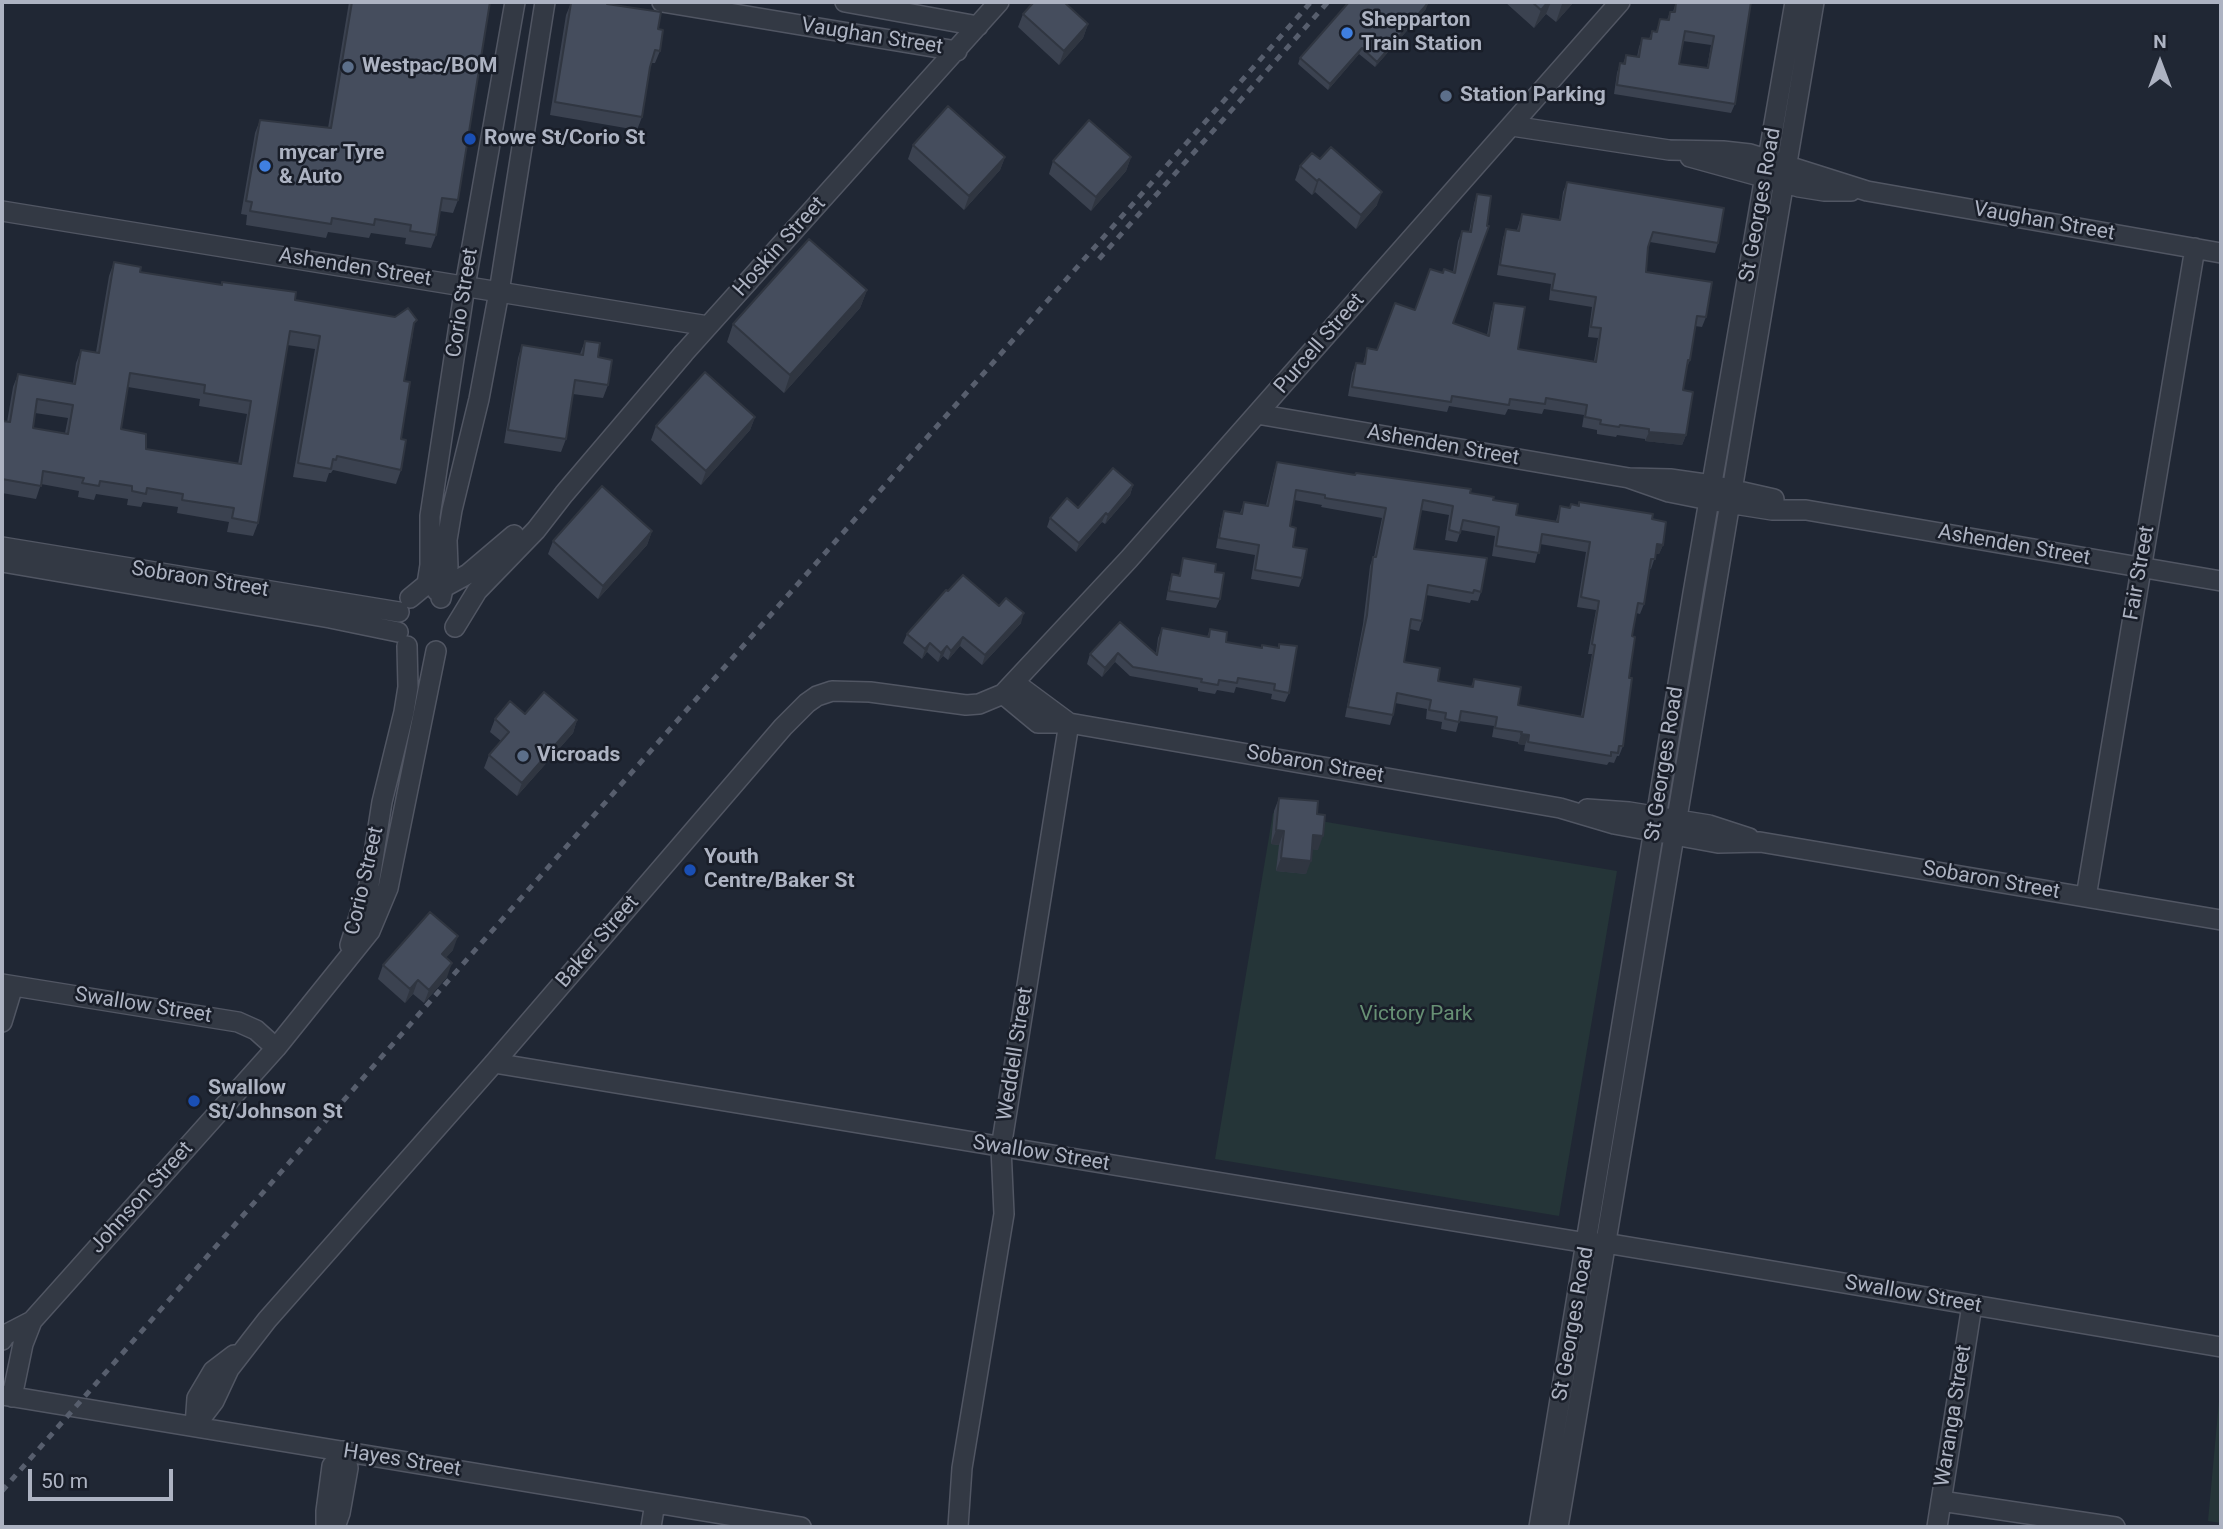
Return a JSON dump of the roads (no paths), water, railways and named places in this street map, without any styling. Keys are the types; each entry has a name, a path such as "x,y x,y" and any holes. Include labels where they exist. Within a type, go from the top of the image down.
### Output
{"street":[{"name":"Corio Street","path":"405,605 427,584 430,565 430,516 465,286 515,2"},
{"path":"533,2 545,2"},
{"name":"Corio Street","path":"438,593 448,566 447,540 452,510 479,399 499,292 545,2"},
{"name":"Vaughan Street","path":"662,2 957,51"},
{"name":"Vaughan Street","path":"845,2 978,26"},
{"name":"Hoskin Street","path":"455,627 477,591 536,530 708,326 999,2"},
{"name":"Purcell Street","path":"1009,688 1257,414 1620,2"},
{"name":"St Georges Road","path":"1776,171 1795,2"},
{"name":"St Georges Road","path":"1635,1011 1639,922 1710,492 1739,378 1776,171 1814,2"},
{"name":"Vaughan Street","path":"1512,126 1669,150 1867,191 2221,253"},
{"name":"Ashenden Street","path":"2,211 708,326"},
{"name":"Fair Street","path":"2086,897 2195,248"},
{"name":"St Georges Road","path":"1552,1504 1635,1011 1660,925 1677,828 1730,496 1739,378"},
{"name":"Ashenden Street","path":"1257,414 1629,478 1670,479 1772,510 1806,510 2221,581"},
{"name":"Hoskin Street","path":"438,593 468,574 564,494"},
{"name":"Sobraon Street","path":"2,547 405,605"},
{"name":"Sobraon Street","path":"2,562 316,615 403,639"},
{"path":"1696,581 1716,584"},
{"path":"1696,581 1716,584"},
{"path":"438,593 455,615 455,627 448,642 436,651 420,652 403,639 405,605 420,594 438,593"},
{"path":"1686,636 1707,640"},
{"name":"Corio Street","path":"334,977 352,942 369,885 382,802 408,687 403,639"},
{"name":"Corio Street","path":"334,977 370,931 388,888 436,651"},
{"path":"1678,684 1699,687"},
{"name":"Sobaron Street","path":"1009,688 1038,723 1069,723 1560,808 1614,824 1655,824 1677,828 1717,843 1760,842 2221,920"},
{"name":"Baker Street","path":"195,1426 197,1398 213,1371 246,1346 783,727 807,703 832,691 870,692 966,705 990,700 1009,688"},
{"name":"Weddell Street","path":"958,1527 962,1468 1003,1214 1001,1148 1069,723"},
{"path":"1670,735 1691,740"},
{"path":"1639,922 1660,925"},
{"name":"Johnson Street","path":"7,1396 32,1321 276,1048 334,977"},
{"path":"2,1022 7,985"},
{"name":"Swallow Street","path":"7,985 238,1022 256,1030 276,1048"},
{"name":"Swallow Street","path":"494,1063 2221,1348"},
{"name":"Waranga Street","path":"1937,1527 1972,1305"},
{"name":"Johnson Street","path":"2,1340 5,1335 32,1321"},
{"name":"Hayes Street","path":"7,1396 801,1527"},
{"path":"326,1527 332,1466 343,1451"},
{"path":"335,1527 348,1468 343,1451"},
{"name":"Weddell Street","path":"946,1527 962,1468"},
{"path":"1941,1501 2115,1527"},
{"path":"651,1527 655,1503"}],"railway":[{"path":"2,1491 1311,2"},
{"path":"1099,259 1328,2"}],"place":[{"name":"Shepparton Train Station","path":"1347,33"},
{"name":"Westpac/BOM","path":"348,67"},
{"name":"Station Parking","path":"1446,96"},
{"name":"Rowe St/Corio St","path":"470,139"},
{"name":"mycar Tyre & Auto","path":"265,166"},
{"name":"Vicroads","path":"523,756"},
{"name":"Youth Centre/Baker St","path":"690,870"},
{"name":"Swallow St/Johnson St","path":"194,1101"}],"park label":[{"name":"Victory Park","path":"1416,1015"}]}
